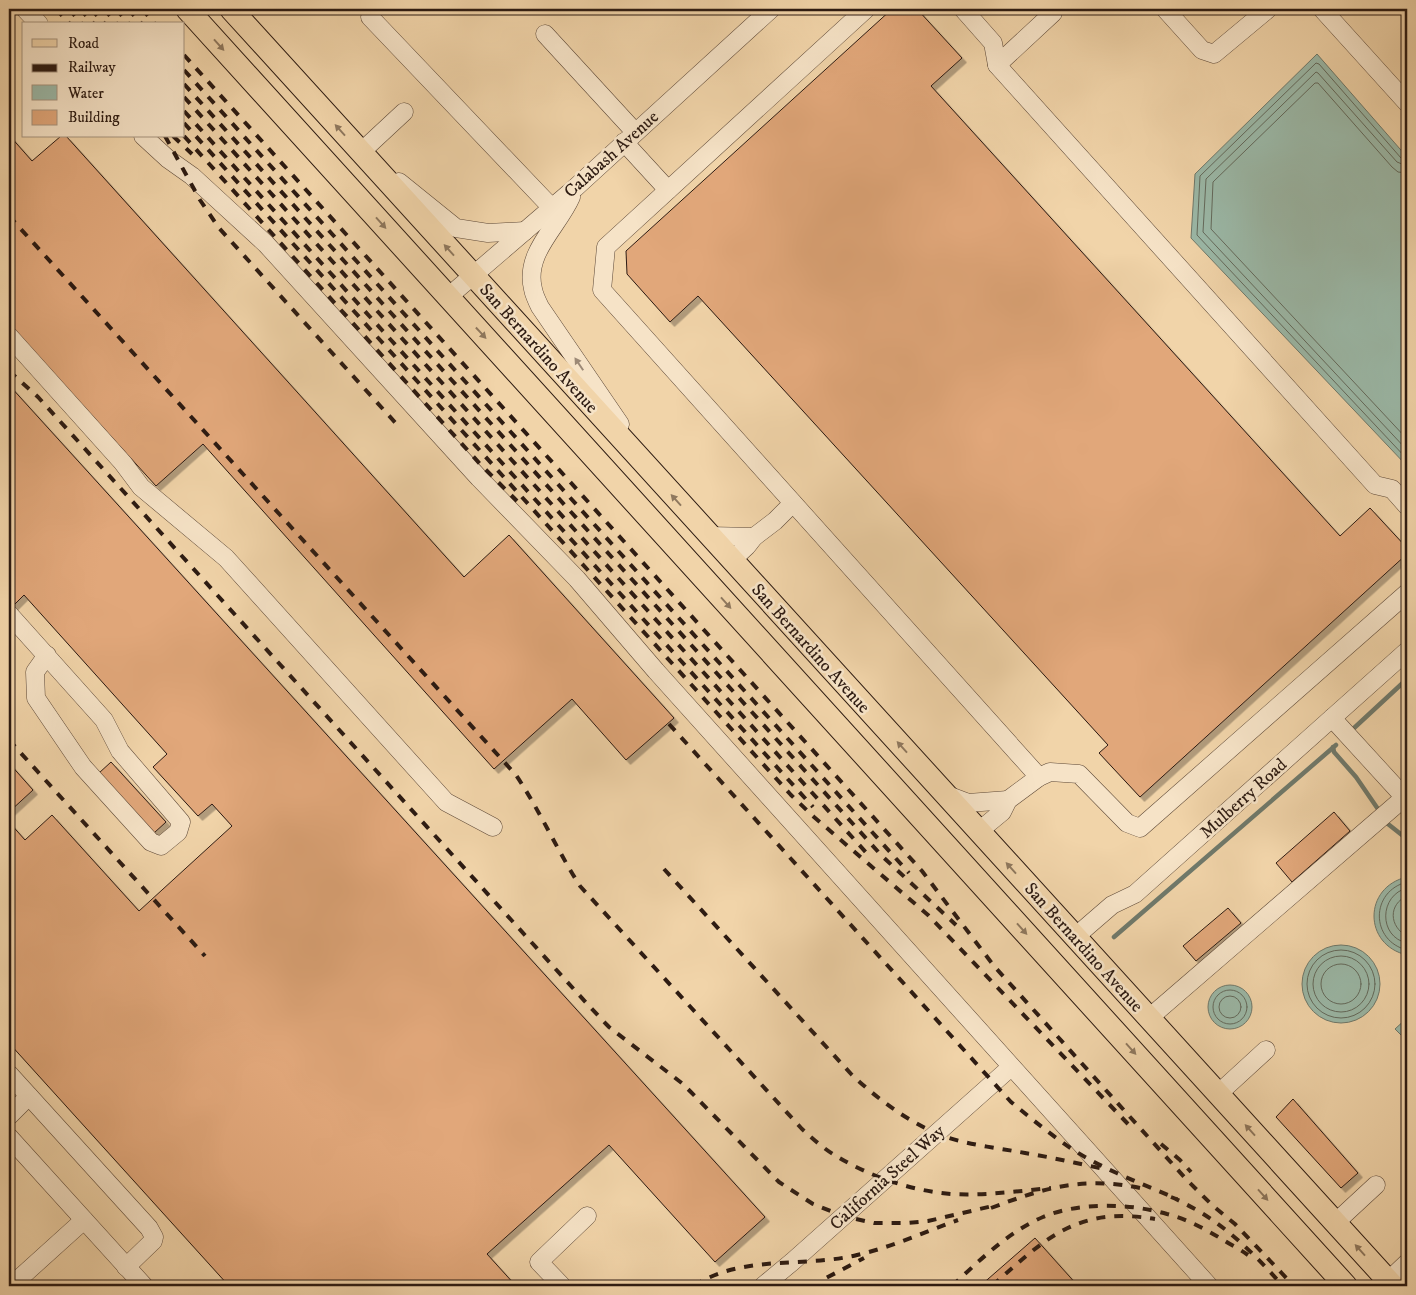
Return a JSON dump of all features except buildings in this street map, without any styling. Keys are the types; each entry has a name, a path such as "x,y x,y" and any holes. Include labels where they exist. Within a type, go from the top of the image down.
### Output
{"main road":[{"name":"San Bernardino Avenue","path":"186,9 1346,1286"},
{"name":"San Bernardino Avenue","path":"231,9 1390,1284"},
{"path":"554,412 613,461 697,552 732,560"},
{"path":"805,689 859,730 941,822 954,831 979,832"}],"street":[{"path":"25,9 37,22"},
{"name":"Calabash Avenue","path":"448,297 575,188 771,9"},
{"path":"866,9 606,247 602,290 1039,778"},
{"path":"1166,9 1202,50 1214,54 1268,9"},
{"path":"1322,9 1407,103"},
{"path":"969,11 993,43 997,65 1375,486 1392,489 1407,506"},
{"path":"997,65 1052,13"},
{"path":"370,17 552,208"},
{"path":"545,34 630,137 668,190"},
{"path":"404,112 361,152 456,228 488,233 525,231"},
{"path":"145,138 168,159 192,176 266,244 479,478 578,579 656,671 1209,1286"},
{"path":"575,188 566,207 539,246 533,266 532,287 540,307 655,477"},
{"path":"9,336 123,463 141,487 226,558 446,802 493,827"},
{"path":"732,560 754,537 793,503"},
{"path":"709,536 754,537"},
{"path":"979,832 1002,812 1008,800 1050,772 1079,774 1127,823 1140,828 1407,593"},
{"path":"9,614 47,655 104,720 120,751 181,822 178,832 161,846 151,842 83,767 36,698 35,672 47,655"},
{"name":"Mulberry Road","path":"1075,937 1112,904 1135,894 1407,651"},
{"path":"1149,1018 1406,798 1332,718"},
{"path":"945,794 968,803 1008,800"},
{"path":"1218,1094 1266,1050"},
{"name":"California Steel Way","path":"763,1286 1011,1067"},
{"path":"9,1074 149,1228 154,1237 153,1241 126,1267"},
{"path":"9,1116 29,1096"},
{"path":"9,1137 144,1286"},
{"path":"1335,1223 1376,1185"},
{"path":"562,1286 539,1262 587,1216"},
{"path":"11,1286 84,1220"},
{"path":"1390,1284 1407,1263"}],"water":[{"path":"1317,54 1407,157 1407,466 1191,238 1195,174"},
{"path":"1407,877 1407,955 1393,949 1382,940 1376,929 1374,916 1376,903 1382,892 1393,883"},
{"path":"1341,945 1356,948 1369,956 1377,969 1380,984 1377,999 1369,1012 1356,1020 1341,1023 1326,1020 1313,1012 1305,999 1302,984 1305,969 1313,956 1326,948"},
{"path":"1226,985 1234,985 1246,991 1252,1007 1246,1023 1234,1029 1226,1029 1214,1023 1208,1011 1208,1003 1214,991"},
{"path":"1407,1018 1407,1041 1395,1029"}],"waterway":[{"path":"1353,729 1407,679"},
{"path":"1114,937 1336,745"},
{"path":"1333,747 1334,752 1356,777 1380,812"},
{"path":"1384,819 1407,839"}],"railway":[{"path":"56,9 68,22"},
{"path":"69,9 80,22"},
{"path":"80,9 92,22"},
{"path":"91,9 103,22"},
{"path":"104,9 115,22"},
{"path":"116,9 127,22"},
{"path":"128,9 140,22"},
{"path":"142,9 153,22"},
{"path":"185,56 922,871 994,966 1186,1179 1212,1205 1235,1224 1294,1286"},
{"path":"185,71 909,873"},
{"path":"185,85 882,856 956,925"},
{"path":"185,98 871,858"},
{"path":"185,112 813,807"},
{"path":"185,124 791,795 928,915 1128,1124"},
{"path":"185,137 480,464 517,501"},
{"path":"166,138 200,200 219,228 401,429"},
{"path":"175,138 192,154"},
{"path":"9,216 516,775 580,886 802,1129 828,1151 864,1171 922,1190 951,1194 976,1194 1051,1188"},
{"path":"9,371 38,397 590,1007 609,1027 683,1084 779,1182 813,1204 843,1216 874,1223 928,1221 997,1205"},
{"path":"669,724 1011,1102 1075,1151 1125,1177 1177,1199"},
{"path":"9,740 205,956"},
{"path":"664,869 852,1075 894,1110 930,1130 953,1139 1100,1168"},
{"path":"1161,1144 1191,1172"},
{"path":"991,1208 1064,1186 1100,1183 1140,1188"},
{"path":"1171,1197 1220,1225 1253,1254 1283,1286"},
{"path":"952,1286 994,1248 1030,1223 1057,1212 1088,1207 1121,1206 1152,1210 1174,1216 1204,1229 1248,1255"},
{"path":"992,1286 1029,1253 1047,1240 1083,1222 1104,1217 1128,1216 1155,1219"},
{"path":"694,1286 732,1269 774,1263 837,1259 870,1252 958,1220"},
{"path":"811,1286 864,1258"}]}
